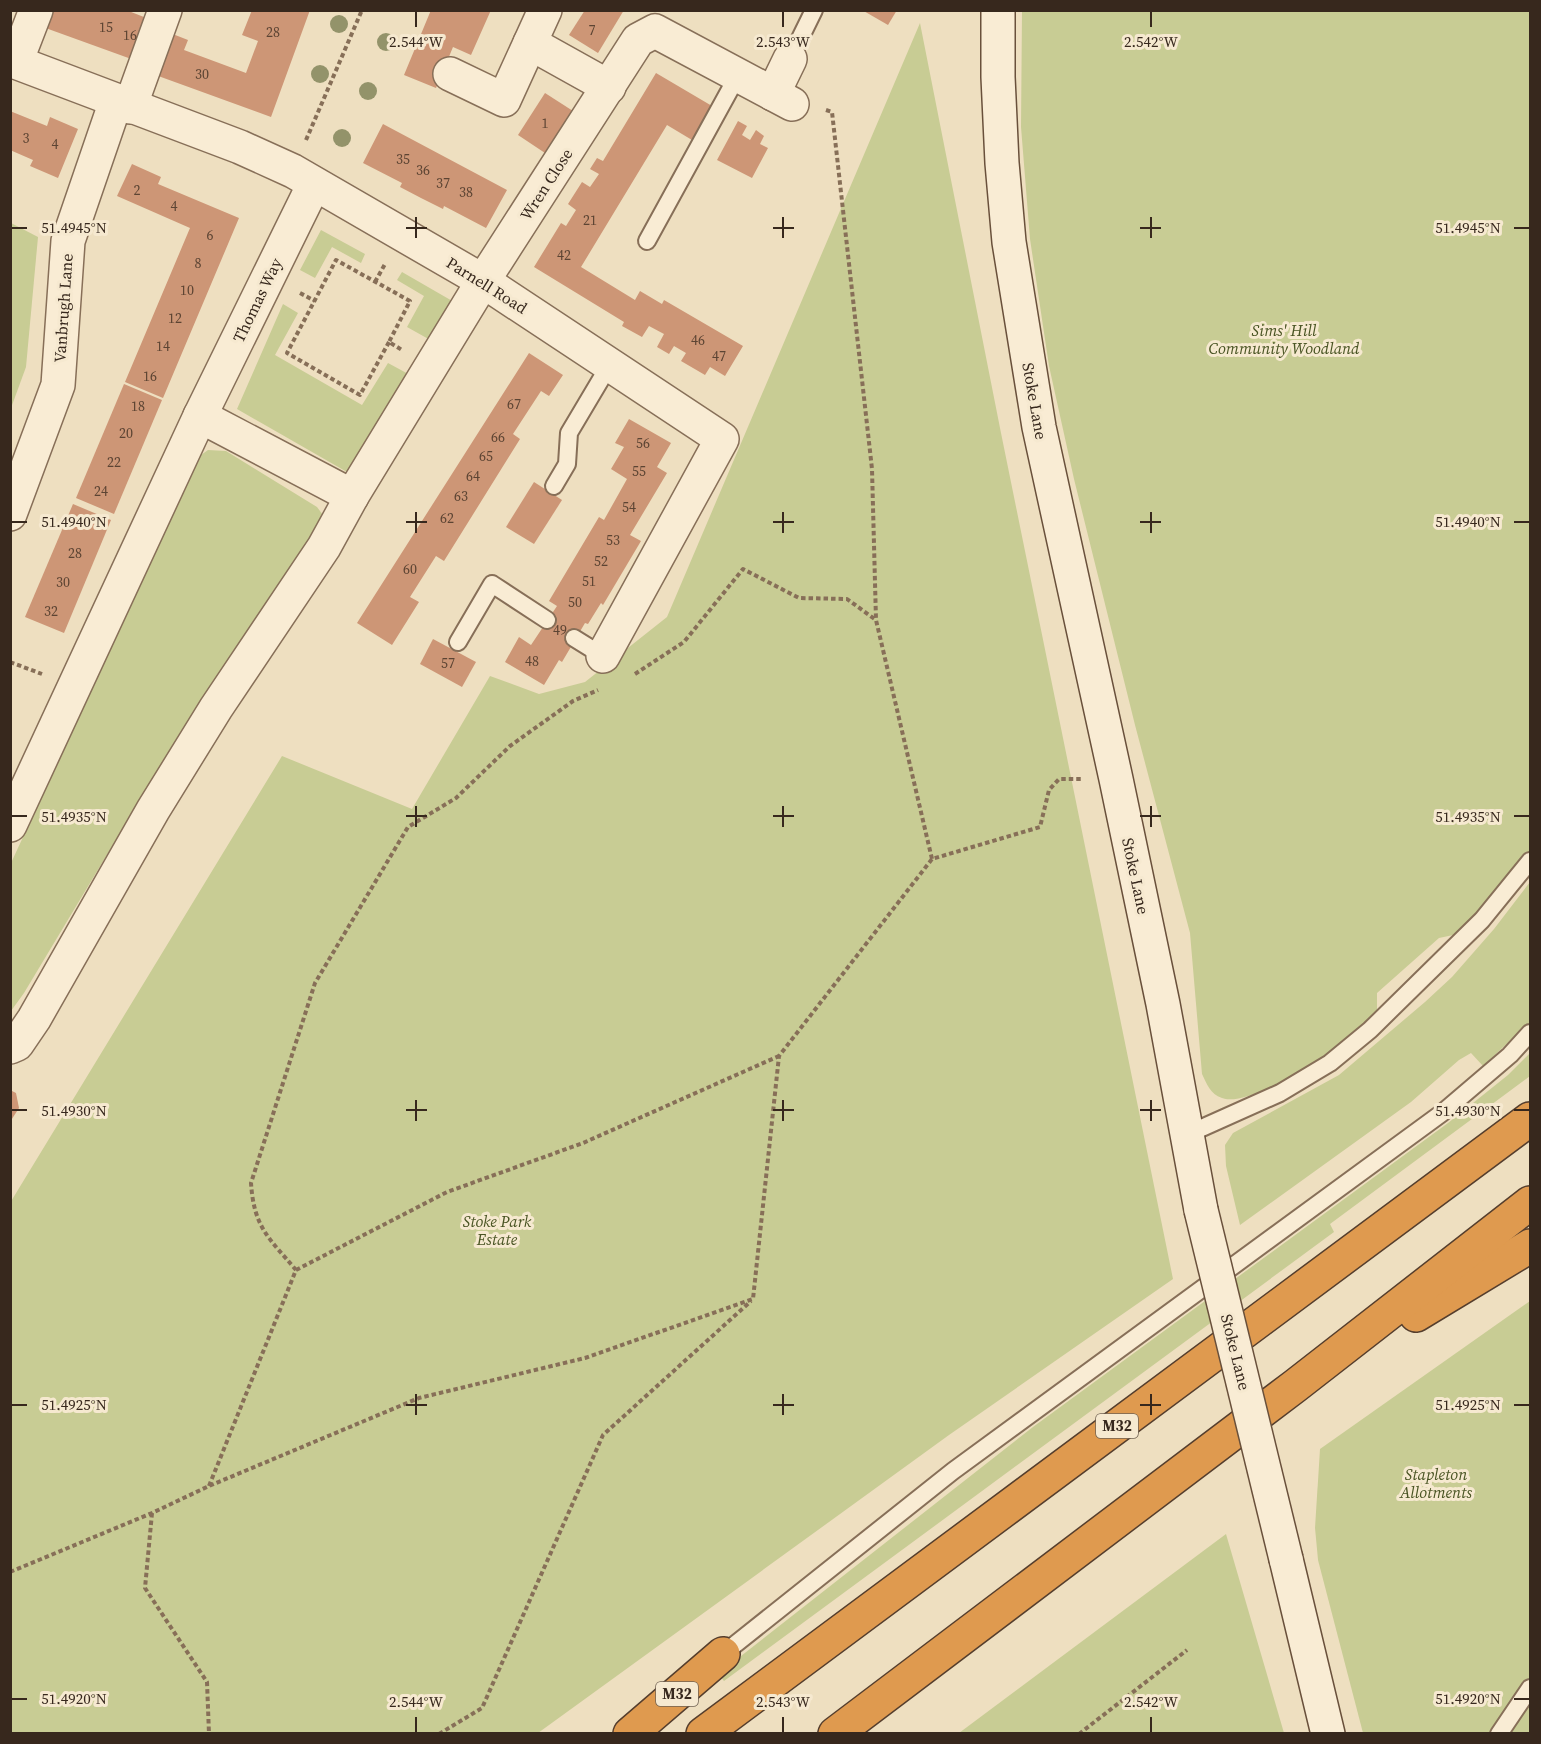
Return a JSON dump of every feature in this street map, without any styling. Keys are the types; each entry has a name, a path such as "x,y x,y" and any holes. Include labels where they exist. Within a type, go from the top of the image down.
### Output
{"highway":[{"name":"M32","path":"703,1734 1530,1119"},
{"path":"835,1734 1295,1386 1530,1203"},
{"path":"1295,1386 1530,1246"},
{"name":"M32","path":"630,1734 723,1654"}],"street":[{"path":"13,61 36,10"},
{"name":"Vanbrugh Lane","path":"10,514 58,385 68,241 123,104 165,10"},
{"path":"450,74 504,100 545,10"},
{"name":"Stoke Lane","path":"998,10 1002,163 1009,242 1039,427 1163,1004 1201,1210 1328,1734"},
{"name":"Wren Close","path":"483,281 638,40 655,31 782,99"},
{"path":"530,43 609,87"},
{"path":"782,99 790,59"},
{"name":"Parnell Road","path":"13,61 240,147 304,178 483,281 722,438 603,672"},
{"name":"Thomas Way","path":"10,825 200,416 304,178"},
{"path":"10,1047 16,1044 34,1019 153,810 216,708 324,547 352,496 483,281"},
{"path":"200,416 352,496"}],"lane":[{"path":"790,59 814,10"},
{"path":"647,241 738,75"},
{"path":"554,486 567,464 569,433 610,364"},
{"path":"458,642 492,584 547,620"},
{"path":"574,638 603,672"},
{"path":"1186,1135 1280,1093 1330,1063 1370,1030 1482,920 1530,861"},
{"path":"723,1654 953,1471 1442,1113 1510,1054 1530,1033"},
{"path":"1499,1734 1530,1688"}],"path":[{"path":"304,178 362,10"},
{"path":"782,99 832,112 872,469 876,620 932,859"},
{"path":"336,260 410,302 389,342 360,395 287,353 336,260"},
{"path":"389,342 432,366"},
{"path":"634,674 684,642 743,569 799,598 847,599 876,620"},
{"path":"296,1270 260,1227 252,1205 251,1183 315,983 408,827 456,798 510,746 573,701 603,672"},
{"path":"209,1486 296,1270 447,1192 583,1143 779,1056 932,859 1040,827 1049,790 1059,779 1116,779"},
{"path":"438,1734 482,1708 603,1435 753,1299 779,1056"},
{"path":"10,1572 152,1514 209,1486 419,1398 585,1358 753,1299"},
{"path":"152,1514 146,1588 207,1682 209,1734"},
{"path":"1078,1734 1187,1650"}],"green space":[{"name":"Sims' Hill Community Woodland","path":"1022,11 1530,11 1530,852 1458,934 1439,938 1377,993 1377,1014 1351,1037 1325,1057 1280,1083 1263,1091 1233,1099 1222,1098 1215,1094 1202,1074 1190,933 1135,725 1074,479 1049,366 1030,239 1021,127"},
{"name":"Stoke Park Estate","path":"920,23 1173,1279 949,1435 538,1733 11,1733 10,1203 282,756 412,809 490,676 539,694 585,682 667,617"},
{"path":"11,223 38,237 26,367 11,408"},
{"path":"321,230 365,254 361,263 332,247 315,278 300,270"},
{"path":"402,272 454,302 432,341 407,327 424,296 397,280"},
{"path":"283,304 298,313 275,355 362,405 388,363 412,376 347,472 237,409"},
{"path":"208,450 226,451 317,507 323,515 323,523 108,853 11,1011 11,863 195,467 201,455"},
{"path":"1530,882 1530,1022 1483,1066 1471,1053 1459,1060 1411,1102 1240,1225 1226,1166 1225,1145 1233,1133 1339,1075 1452,977 1494,929"},
{"path":"1530,1053 1530,1076 1330,1224 1334,1232 724,1681 718,1674 1033,1427 1448,1123 1508,1075"},
{"name":"Stapleton Allotments","path":"1530,1301 1530,1733 1363,1733 1318,1560 1315,1528 1320,1449"},
{"path":"1226,1534 1284,1733 959,1733"}],"building":[{"path":"46,10 126,10 149,19 134,60 40,26"},
{"path":"252,10 310,10 271,117 150,73 165,31 188,40 184,50 246,73 258,41 242,35"},
{"path":"431,10 491,10 471,55 453,47 436,88 404,75"},
{"path":"585,10 624,10 598,53 569,35"},
{"path":"862,10 897,10 888,25"},
{"path":"656,73 712,106 692,140 667,125 581,267 635,300 640,291 662,304 664,300 743,346 725,376 710,367 705,375 681,361 686,353 674,346 669,354 657,347 664,334 649,326 642,337 622,326 624,322 534,267 561,223 566,226 576,210 568,204 582,182 590,187 599,174 590,169 597,158 603,161"},
{"path":"545,93 573,111 545,153 518,135"},
{"path":"10,111 47,126 50,117 78,129 58,178 30,166 33,160 10,150"},
{"path":"738,121 747,126 742,135 750,140 756,130 764,136 760,144 768,148 752,178 717,160"},
{"path":"383,124 507,190 486,228 400,187 402,183 363,163"},
{"path":"132,164 161,177 158,184 239,218 163,398 125,382 190,228 117,196"},
{"path":"529,353 563,375 549,396 541,391 513,434 520,439 444,561 436,556 410,597 419,602 392,645 357,623"},
{"path":"124,384 162,400 114,514 76,498"},
{"path":"629,419 671,443 657,467 667,473 630,535 641,541 603,605 601,603 588,624 585,623 562,662 559,660 544,685 505,662 519,637 531,645 557,606 549,601 599,517 604,520 627,479 611,469 624,447 615,443"},
{"path":"534,482 562,500 534,544 506,527"},
{"path":"73,504 111,520 64,633 25,617"},
{"path":"433,639 476,662 462,687 420,664"},
{"path":"10,1090 16,1093 19,1108 10,1122"}]}
